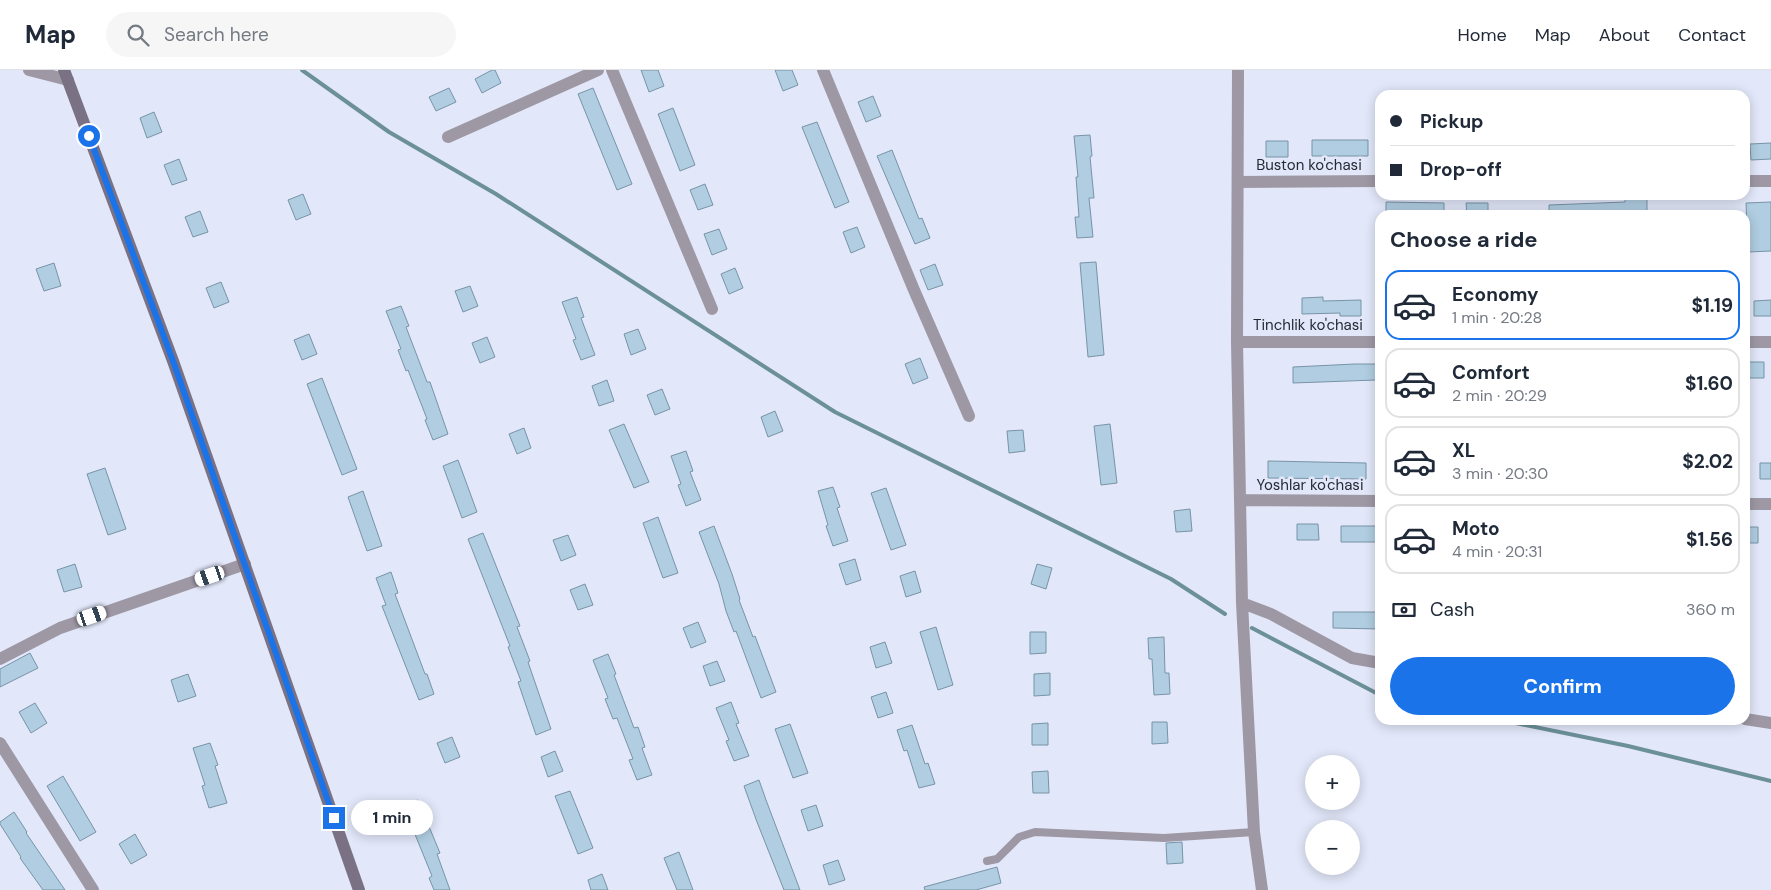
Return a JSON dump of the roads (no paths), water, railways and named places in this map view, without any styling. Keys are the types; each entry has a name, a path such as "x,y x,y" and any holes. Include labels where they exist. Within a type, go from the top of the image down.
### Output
{"main road":[{"path":"66,75 173,361 359,890"}],"street":[{"path":"29,70 66,75"},
{"path":"448,137 598,70"},
{"path":"612,70 712,309"},
{"path":"824,70 914,290 970,416"},
{"path":"1238,70 1237,342 1242,603 1254,832 1262,890"},
{"name":"Buston ko'chasi","path":"1238,182 1375,181"},
{"path":"1750,181 1771,182"},
{"name":"Tinchlik ko'chasi","path":"1237,342 1375,342"},
{"path":"1750,342 1771,342"},
{"name":"Yoshlar ko'chasi","path":"1240,500 1375,501"},
{"path":"1750,504 1771,504"},
{"path":"0,659 60,628 245,564"},
{"path":"1242,603 1271,614 1352,658 1375,662"},
{"path":"1750,720 1771,723"},
{"path":"0,743 93,890"}],"lane":[{"path":"987,861 997,858 1019,837 1035,832 1164,838 1254,832"}],"waterway":[{"path":"302,70 389,132 496,194 835,412 1171,579 1225,614"},
{"path":"1252,628 1375,692"},
{"path":"1525,725 1628,746 1771,781"}]}
